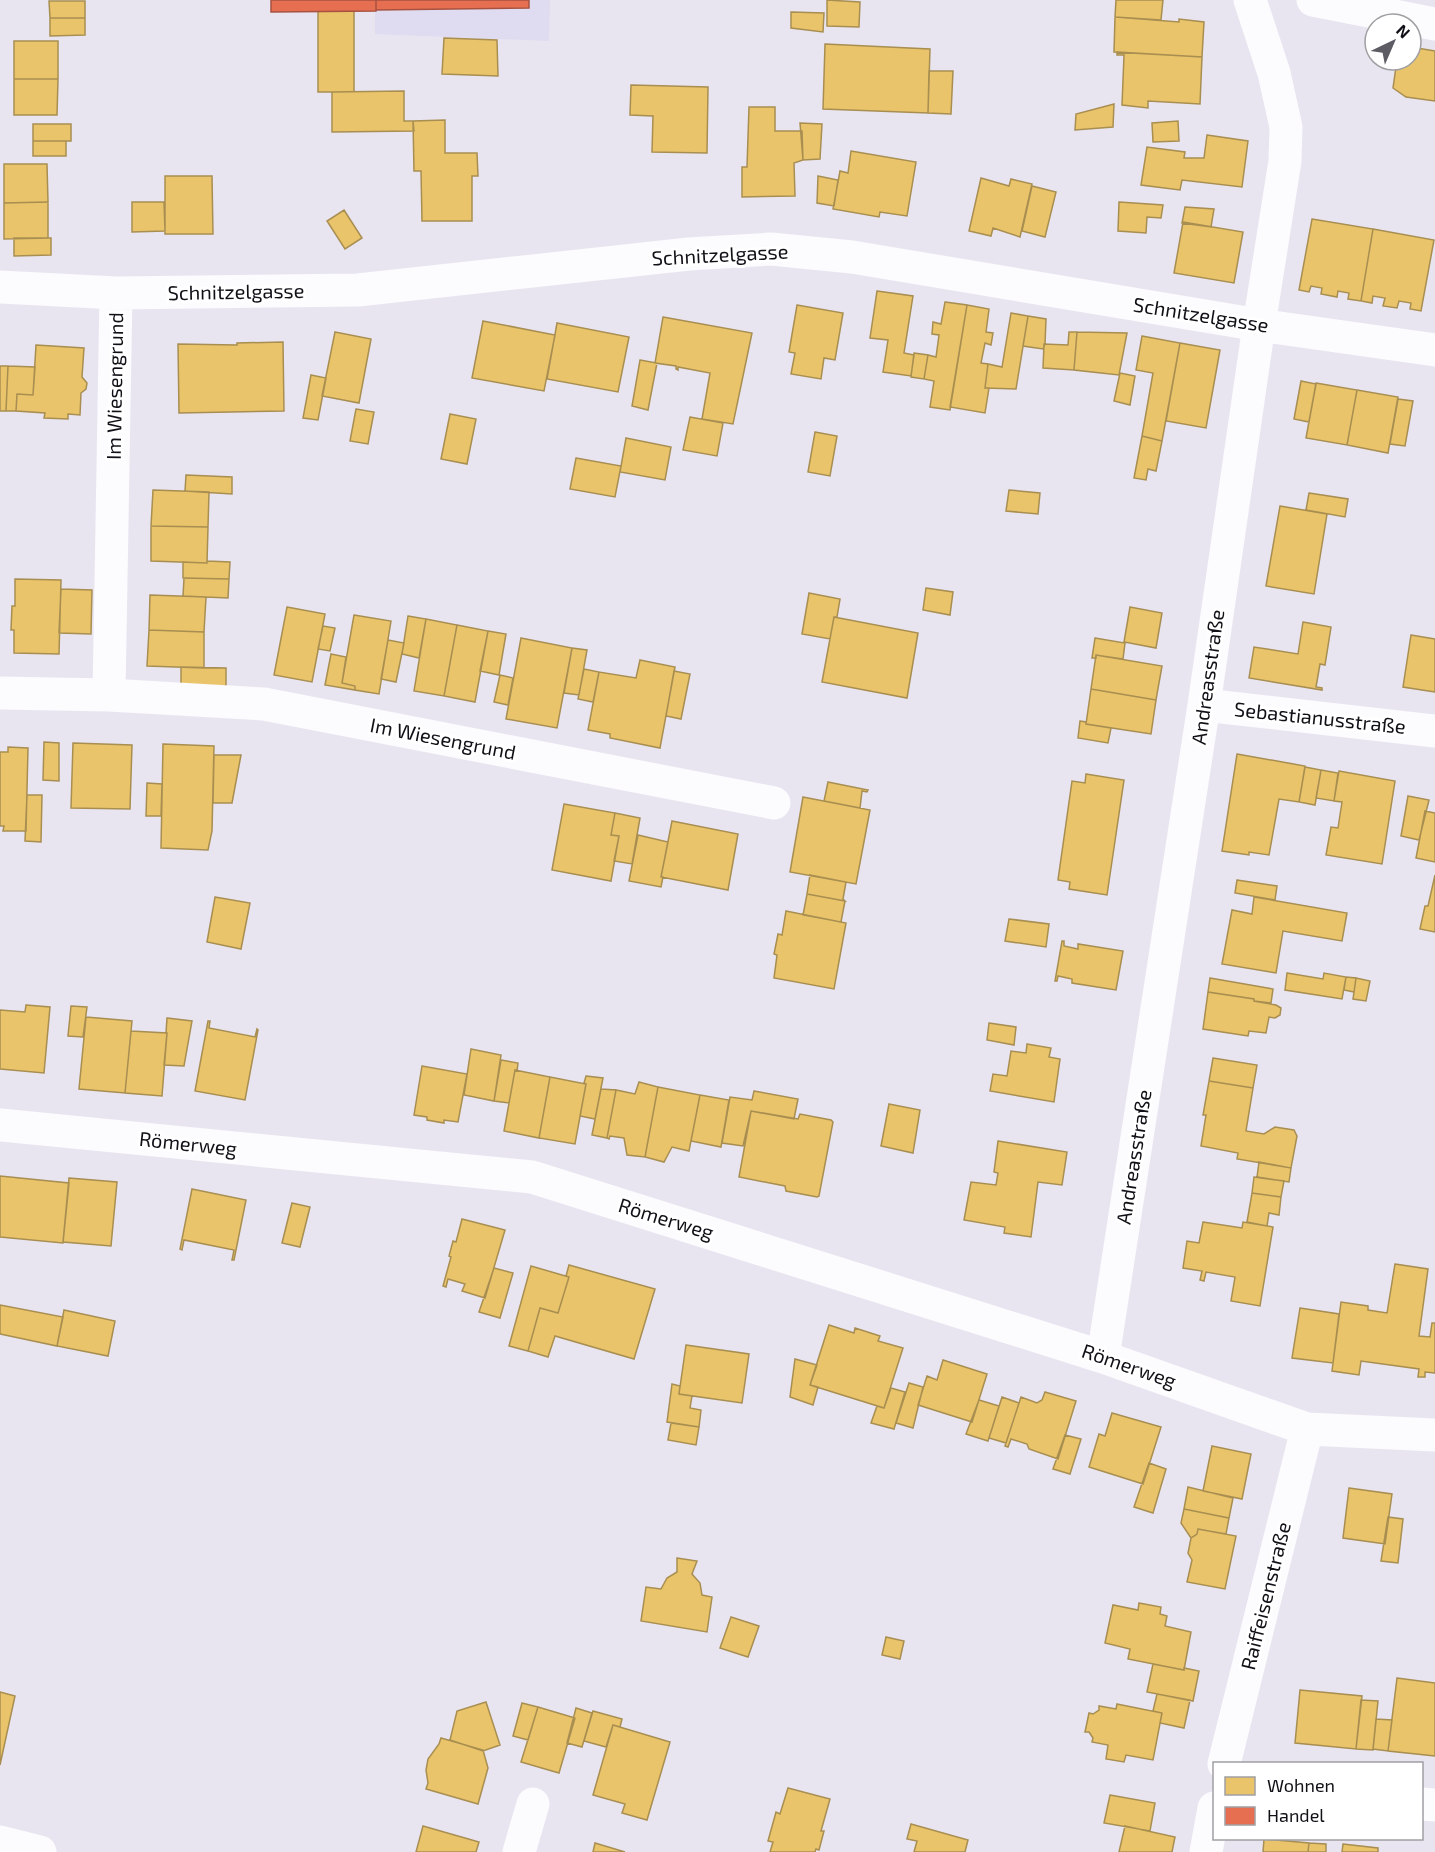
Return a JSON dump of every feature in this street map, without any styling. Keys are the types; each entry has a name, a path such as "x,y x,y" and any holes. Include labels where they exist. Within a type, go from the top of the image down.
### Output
{"street":[{"name":"Andreasstraße","path":"1103,1357 1285,161 1286,127 1274,73 1250,0"},
{"path":"1313,0 1435,24"},
{"name":"Schnitzelgasse","path":"0,287 116,293 358,291 690,254 771,249 852,257 1259,326 1435,350"},
{"name":"Im Wiesengrund","path":"109,694 116,293"},
{"name":"Im Wiesengrund","path":"0,693 109,694 264,704 774,803"},
{"name":"Sebastianusstraße","path":"1204,705 1435,731"},
{"name":"Römerweg","path":"0,1125 532,1177 1103,1357 1307,1429 1435,1435"},
{"name":"Raiffeisenstraße","path":"1224,1762 1307,1429"},
{"path":"519,1852 533,1804"},
{"path":"1206,1852 1213,1818"},
{"path":"0,1842 40,1852"}],"shaded area":[{"path":"375,0 550,0 549,41 375,34"}],"building: Wohnen":[{"path":"827,0 860,2 859,27 827,26"},
{"path":"1116,0 1163,0 1161,20 1115,17"},
{"path":"49,1 85,1 85,18 50,18"},
{"path":"318,11 354,11 354,92 318,92"},
{"path":"791,12 824,13 823,32 791,28"},
{"path":"1115,17 1204,22 1202,57 1114,52"},
{"path":"50,18 85,18 85,35 50,36"},
{"path":"444,38 497,40 498,76 442,74"},
{"path":"14,41 58,41 58,79 14,79"},
{"path":"825,44 930,49 928,113 823,109"},
{"path":"1423,49 1435,51 1435,101 1406,97 1393,88 1395,72 1423,72"},
{"path":"1117,52 1202,57 1200,104 1148,101 1148,108 1122,105 1124,55 1117,55"},
{"path":"929,71 953,71 951,114 928,113"},
{"path":"14,79 58,79 57,115 14,115"},
{"path":"631,85 708,87 707,153 652,152 653,116 630,115"},
{"path":"404,91 404,121 413,121 414,131 332,132 332,92"},
{"path":"1114,104 1113,127 1075,130 1076,114"},
{"path":"749,107 775,107 775,131 802,131 803,160 794,163 795,196 742,197 742,167 747,167"},
{"path":"445,120 445,153 477,153 478,176 472,176 472,221 422,221 421,171 414,171 413,121"},
{"path":"1178,121 1179,141 1153,142 1152,123"},
{"path":"800,123 822,124 820,159 803,160"},
{"path":"33,124 71,124 71,141 33,141"},
{"path":"1207,135 1248,141 1242,187 1182,180 1180,190 1141,185 1147,147 1185,152 1184,158 1204,158"},
{"path":"33,141 66,141 66,156 33,156"},
{"path":"851,151 916,162 907,216 880,212 879,217 833,209 840,171 848,173"},
{"path":"4,164 47,164 48,202 4,203"},
{"path":"165,176 212,176 213,234 165,234"},
{"path":"818,176 838,180 834,206 817,203"},
{"path":"981,178 1009,186 1011,179 1032,184 1020,237 993,228 991,236 969,231"},
{"path":"1032,186 1056,192 1045,237 1022,231"},
{"path":"48,202 48,238 4,239 4,203"},
{"path":"132,202 164,202 165,231 132,232"},
{"path":"1119,202 1163,205 1161,218 1147,217 1146,233 1118,231"},
{"path":"1185,207 1214,209 1211,227 1182,223"},
{"path":"344,210 362,238 345,249 327,221"},
{"path":"1312,219 1373,229 1361,301 1348,299 1349,293 1338,291 1337,297 1321,294 1322,288 1311,286 1309,292 1299,290"},
{"path":"1183,222 1243,232 1234,283 1174,273"},
{"path":"1373,229 1434,240 1421,311 1410,309 1411,303 1399,301 1397,308 1383,306 1385,298 1373,296 1372,303 1361,301"},
{"path":"14,238 51,238 51,255 14,256"},
{"path":"877,291 913,296 904,353 914,355 911,376 883,372 888,340 870,338"},
{"path":"945,302 967,305 950,410 930,407 934,381 924,379 928,355 936,357 939,335 932,334 933,322 941,324"},
{"path":"797,305 843,313 835,360 824,358 821,379 791,374 795,353 789,352"},
{"path":"967,305 989,309 986,332 993,333 991,345 985,343 981,363 988,364 985,388 989,388 985,413 950,407"},
{"path":"1011,313 1028,316 1016,389 985,388 988,364 1002,367"},
{"path":"1028,316 1046,319 1043,349 1023,346"},
{"path":"663,317 752,333 733,424 702,419 710,373 678,367 678,370 676,366 655,363"},
{"path":"483,321 555,335 544,391 472,378"},
{"path":"557,323 629,337 618,392 547,379"},
{"path":"335,332 371,339 359,403 322,396"},
{"path":"1069,332 1077,332 1074,370 1043,368 1044,344 1068,345"},
{"path":"1077,332 1127,333 1119,375 1074,370"},
{"path":"1142,336 1180,343 1162,441 1142,436 1153,373 1136,370"},
{"path":"283,342 284,411 179,413 178,344 237,345 237,343"},
{"path":"1180,343 1220,350 1206,428 1166,421"},
{"path":"36,345 84,348 82,377 87,383 86,389 81,393 80,415 68,414 68,419 44,418 45,413 16,411 17,394 33,395"},
{"path":"914,353 928,355 924,379 911,377"},
{"path":"640,360 657,363 648,410 632,406"},
{"path":"0,366 8,366 6,411 0,411"},
{"path":"8,366 35,367 33,395 17,394 16,411 6,411"},
{"path":"1120,373 1135,376 1130,405 1114,401"},
{"path":"311,375 326,378 318,420 303,418"},
{"path":"1301,381 1316,384 1309,422 1294,419"},
{"path":"1316,383 1357,390 1347,445 1306,438"},
{"path":"1357,390 1398,397 1388,453 1347,445"},
{"path":"1398,399 1413,401 1405,446 1390,444"},
{"path":"356,409 374,412 368,444 350,441"},
{"path":"450,414 476,419 467,464 441,459"},
{"path":"690,417 723,423 717,456 683,450"},
{"path":"815,432 837,436 830,476 808,472"},
{"path":"1142,436 1162,441 1156,471 1148,469 1146,480 1134,478"},
{"path":"626,438 671,447 665,480 620,472"},
{"path":"576,458 621,466 615,497 570,489"},
{"path":"186,475 232,477 232,494 185,491"},
{"path":"153,490 209,492 208,527 151,526"},
{"path":"1009,490 1040,493 1038,514 1006,511"},
{"path":"1309,493 1348,499 1345,517 1306,510"},
{"path":"1280,506 1327,514 1314,594 1266,586"},
{"path":"151,526 208,527 207,563 151,561"},
{"path":"207,561 230,562 229,579 183,578 183,562 207,563"},
{"path":"184,578 229,579 228,598 183,596"},
{"path":"15,579 61,580 59,654 14,653 14,630 11,630 12,606 15,606"},
{"path":"926,588 953,592 950,615 923,610"},
{"path":"61,589 92,590 91,634 59,633"},
{"path":"809,593 840,599 830,639 802,634"},
{"path":"150,595 206,597 204,632 149,630"},
{"path":"287,607 325,614 312,682 274,675"},
{"path":"1130,607 1162,613 1156,648 1124,642"},
{"path":"354,615 391,621 379,694 355,690 355,686 342,683"},
{"path":"408,616 426,619 419,658 402,654"},
{"path":"834,617 918,633 907,698 822,682"},
{"path":"426,619 457,625 444,696 414,691"},
{"path":"1303,622 1331,627 1325,665 1320,664 1316,687 1322,690 1249,678 1254,647 1298,654"},
{"path":"457,625 488,631 475,702 444,696"},
{"path":"323,626 335,628 330,651 318,649"},
{"path":"149,630 204,632 204,668 147,666"},
{"path":"488,631 506,634 499,675 480,671"},
{"path":"1411,635 1435,639 1435,692 1403,687"},
{"path":"521,638 572,648 557,728 506,719"},
{"path":"1095,638 1125,643 1123,659 1096,655 1096,658 1092,658"},
{"path":"388,640 404,643 396,682 381,679"},
{"path":"572,648 587,650 579,695 564,693"},
{"path":"331,654 346,657 342,683 355,686 355,690 325,685"},
{"path":"1096,655 1162,666 1156,700 1091,689"},
{"path":"640,660 675,667 660,748 610,738 610,734 588,730 599,672 636,678"},
{"path":"181,667 226,668 226,686 181,685"},
{"path":"584,669 599,672 593,702 578,699"},
{"path":"674,671 690,674 681,719 666,716"},
{"path":"500,675 513,678 508,705 494,702"},
{"path":"1091,689 1156,700 1151,734 1086,724"},
{"path":"1080,721 1111,728 1108,743 1078,738"},
{"path":"44,742 59,743 59,781 43,780"},
{"path":"73,743 132,745 130,809 71,808"},
{"path":"163,744 214,746 212,831 208,850 161,848"},
{"path":"8,747 28,748 26,831 3,831 4,826 0,826 0,752 8,752"},
{"path":"1237,754 1305,766 1299,802 1279,799 1269,855 1222,851"},
{"path":"214,755 241,755 232,803 213,803"},
{"path":"1305,767 1321,770 1315,805 1299,802"},
{"path":"1321,770 1338,773 1334,801 1316,798"},
{"path":"1339,771 1395,781 1382,864 1326,855 1331,827 1338,828 1342,802 1334,801"},
{"path":"1086,774 1124,780 1107,895 1069,889 1070,882 1058,880 1072,781 1085,783"},
{"path":"828,782 868,790 867,792 862,791 860,808 824,801"},
{"path":"147,783 162,784 161,816 146,816"},
{"path":"27,795 42,795 41,842 25,841"},
{"path":"1408,796 1429,800 1419,840 1401,836"},
{"path":"803,797 870,810 856,884 790,872"},
{"path":"564,804 615,813 611,835 619,836 611,881 552,870"},
{"path":"1425,811 1435,813 1435,862 1416,858"},
{"path":"615,813 640,818 632,864 614,861 619,836 611,835"},
{"path":"672,821 738,834 728,890 661,877"},
{"path":"638,835 668,842 661,887 629,881"},
{"path":"810,875 846,882 843,899 845,901 807,894"},
{"path":"1435,875 1435,932 1420,929"},
{"path":"1237,880 1277,886 1275,900 1235,893"},
{"path":"807,894 845,901 841,922 803,915"},
{"path":"215,897 250,903 241,949 207,942"},
{"path":"1254,897 1347,913 1342,941 1283,931 1276,973 1222,964 1232,910 1252,914"},
{"path":"786,911 846,923 834,989 774,978 777,955 774,954 778,934 782,935"},
{"path":"1009,919 1049,924 1046,947 1005,941"},
{"path":"1062,941 1064,941 1064,946 1078,949 1078,944 1123,951 1116,990 1072,983 1072,979 1058,976 1055,981"},
{"path":"1287,973 1323,979 1324,973 1346,977 1342,999 1285,990"},
{"path":"1346,977 1356,978 1354,992 1344,990"},
{"path":"1210,978 1273,989 1271,1003 1208,992"},
{"path":"1356,978 1370,981 1366,1001 1353,999"},
{"path":"1208,992 1276,1005 1281,1008 1280,1015 1275,1018 1269,1017 1266,1033 1249,1031 1248,1036 1203,1029"},
{"path":"26,1005 50,1007 44,1073 0,1069 0,1010 25,1012"},
{"path":"71,1006 87,1007 83,1037 68,1036"},
{"path":"86,1017 132,1021 125,1093 79,1089"},
{"path":"167,1018 192,1021 184,1066 164,1065"},
{"path":"208,1021 210,1021 209,1028 255,1037 258,1030 245,1100 195,1091"},
{"path":"989,1023 1016,1027 1014,1045 987,1040"},
{"path":"131,1031 167,1033 162,1096 125,1093"},
{"path":"1027,1044 1051,1048 1049,1057 1060,1059 1054,1102 990,1091 993,1074 1007,1076 1011,1051 1026,1053"},
{"path":"471,1049 501,1055 494,1101 464,1095"},
{"path":"1213,1058 1257,1065 1253,1088 1209,1081"},
{"path":"501,1060 518,1063 509,1103 494,1101"},
{"path":"422,1066 467,1074 458,1122 444,1120 444,1123 414,1115"},
{"path":"515,1070 550,1077 539,1138 504,1131"},
{"path":"586,1076 603,1078 595,1119 580,1116"},
{"path":"550,1077 586,1084 575,1144 539,1138"},
{"path":"1209,1081 1253,1088 1246,1131 1264,1134 1275,1127 1294,1130 1297,1136 1291,1168 1237,1159 1238,1153 1201,1146 1206,1115 1203,1115"},
{"path":"639,1082 658,1087 645,1157 627,1155 624,1138 610,1136 609,1139 607,1138 616,1090 635,1094"},
{"path":"658,1087 700,1095 689,1151 672,1147 664,1162 645,1157"},
{"path":"601,1089 616,1090 607,1138 592,1135"},
{"path":"754,1091 798,1099 794,1119 751,1111 743,1146 722,1143 730,1097 752,1100"},
{"path":"700,1095 729,1100 721,1147 691,1141"},
{"path":"889,1104 920,1110 913,1153 881,1146"},
{"path":"751,1111 798,1119 800,1114 833,1122 819,1196 786,1191 785,1186 739,1177"},
{"path":"998,1141 1067,1152 1062,1185 1038,1182 1031,1237 1004,1233 1005,1227 964,1220 971,1182 996,1185 998,1173 994,1172"},
{"path":"1259,1162 1291,1168 1289,1182 1257,1177"},
{"path":"0,1176 69,1183 63,1243 0,1237"},
{"path":"1254,1177 1284,1181 1281,1197 1252,1193"},
{"path":"69,1178 117,1182 111,1246 63,1242"},
{"path":"192,1189 246,1200 234,1260 232,1260 234,1250 184,1240 182,1250 180,1249"},
{"path":"1252,1193 1281,1197 1279,1215 1269,1213 1267,1226 1247,1222"},
{"path":"292,1203 310,1207 300,1247 282,1243"},
{"path":"462,1219 505,1230 485,1298 462,1291 465,1284 448,1279 446,1287 443,1286 453,1241 456,1242"},
{"path":"1203,1222 1242,1228 1243,1222 1273,1227 1260,1306 1231,1301 1235,1277 1206,1272 1204,1281 1200,1280 1202,1271 1183,1268 1187,1241 1199,1243"},
{"path":"1395,1264 1428,1269 1419,1336 1430,1337 1432,1323 1435,1323 1435,1373 1425,1372 1425,1377 1418,1377 1419,1369 1361,1361 1359,1375 1332,1371 1341,1302 1368,1306 1368,1310 1387,1313"},
{"path":"569,1265 655,1289 634,1359 555,1336 548,1357 528,1351 540,1308 558,1313 569,1277 566,1276"},
{"path":"531,1266 569,1277 558,1313 540,1308 528,1351 509,1346"},
{"path":"494,1268 513,1273 500,1318 479,1312"},
{"path":"0,1305 63,1317 57,1346 0,1334"},
{"path":"1300,1308 1339,1314 1333,1363 1292,1358"},
{"path":"64,1310 115,1321 108,1356 57,1346"},
{"path":"829,1325 854,1333 855,1328 880,1336 878,1341 903,1348 884,1408 810,1385"},
{"path":"686,1345 749,1354 742,1403 679,1394"},
{"path":"795,1359 817,1365 810,1385 818,1387 813,1405 790,1397"},
{"path":"943,1360 987,1374 972,1422 918,1405 927,1376 937,1380"},
{"path":"909,1383 923,1387 913,1428 896,1423"},
{"path":"672,1384 680,1386 679,1394 692,1396 690,1408 701,1410 699,1427 667,1422"},
{"path":"891,1388 905,1392 894,1429 871,1423 877,1406 884,1408"},
{"path":"1045,1392 1076,1401 1058,1459 1029,1449 1027,1444 1011,1439 1008,1447 1005,1446 1021,1397 1037,1403 1042,1400"},
{"path":"1002,1397 1019,1403 1006,1443 989,1438"},
{"path":"979,1400 999,1406 988,1441 966,1434"},
{"path":"1112,1413 1161,1427 1143,1484 1089,1467 1099,1434 1105,1436"},
{"path":"671,1423 699,1427 696,1445 668,1440"},
{"path":"1065,1435 1081,1439 1070,1474 1053,1469"},
{"path":"1212,1446 1251,1454 1242,1499 1203,1491"},
{"path":"1149,1463 1166,1469 1153,1513 1134,1507"},
{"path":"1188,1487 1233,1498 1229,1518 1184,1509"},
{"path":"1349,1488 1392,1494 1385,1544 1343,1538"},
{"path":"1184,1509 1229,1518 1226,1534 1198,1529 1197,1534 1191,1538 1181,1523"},
{"path":"1388,1517 1403,1519 1398,1563 1381,1561"},
{"path":"1198,1529 1236,1536 1225,1589 1187,1582 1192,1560 1188,1553 1191,1538 1197,1534"},
{"path":"677,1558 697,1561 692,1574 700,1583 702,1595 712,1597 707,1632 641,1621 646,1587 661,1589 667,1578 677,1572"},
{"path":"1139,1603 1161,1607 1160,1614 1167,1616 1165,1626 1191,1632 1184,1670 1128,1659 1130,1649 1105,1643 1113,1605 1138,1610"},
{"path":"731,1617 759,1626 748,1657 720,1648"},
{"path":"886,1637 904,1641 900,1659 882,1655"},
{"path":"1153,1664 1199,1671 1193,1701 1147,1692"},
{"path":"1397,1678 1435,1683 1435,1756 1388,1751"},
{"path":"1300,1690 1362,1696 1356,1749 1295,1743"},
{"path":"0,1692 15,1696 0,1765"},
{"path":"1157,1694 1190,1700 1184,1728 1160,1723 1162,1713 1153,1711"},
{"path":"1361,1700 1378,1701 1373,1750 1356,1749"},
{"path":"486,1702 500,1745 483,1751 450,1740 457,1711"},
{"path":"522,1703 538,1707 528,1740 513,1736"},
{"path":"1117,1704 1162,1713 1153,1760 1126,1755 1124,1762 1106,1759 1108,1745 1092,1742 1093,1738 1089,1732 1085,1732 1089,1713 1093,1714 1099,1710 1099,1706 1116,1709"},
{"path":"538,1707 575,1718 559,1773 521,1762"},
{"path":"576,1708 592,1713 582,1747 567,1743"},
{"path":"593,1711 622,1719 620,1727 613,1725 606,1747 584,1741"},
{"path":"1376,1719 1392,1720 1388,1751 1373,1749"},
{"path":"613,1725 670,1742 647,1820 622,1813 625,1804 593,1795"},
{"path":"441,1738 483,1750 488,1768 478,1804 426,1789 428,1759"},
{"path":"788,1788 830,1799 821,1831 824,1831 819,1850 816,1849 815,1852 770,1852 773,1842 768,1841 776,1812 780,1814"},
{"path":"1110,1795 1155,1803 1150,1831 1104,1823"},
{"path":"911,1824 968,1840 965,1852 914,1852 917,1841 907,1839"},
{"path":"423,1826 479,1842 476,1852 416,1852"},
{"path":"1125,1826 1175,1837 1172,1852 1119,1852"},
{"path":"1264,1840 1309,1843 1308,1852 1263,1852"},
{"path":"595,1843 625,1852 593,1852"},
{"path":"1309,1843 1326,1844 1326,1852 1308,1852"},
{"path":"1343,1844 1378,1848 1378,1852 1342,1852"}],"building: Handel":[{"path":"271,0 376,0 376,11 271,12"},
{"path":"376,0 529,0 529,8 376,10"}]}
